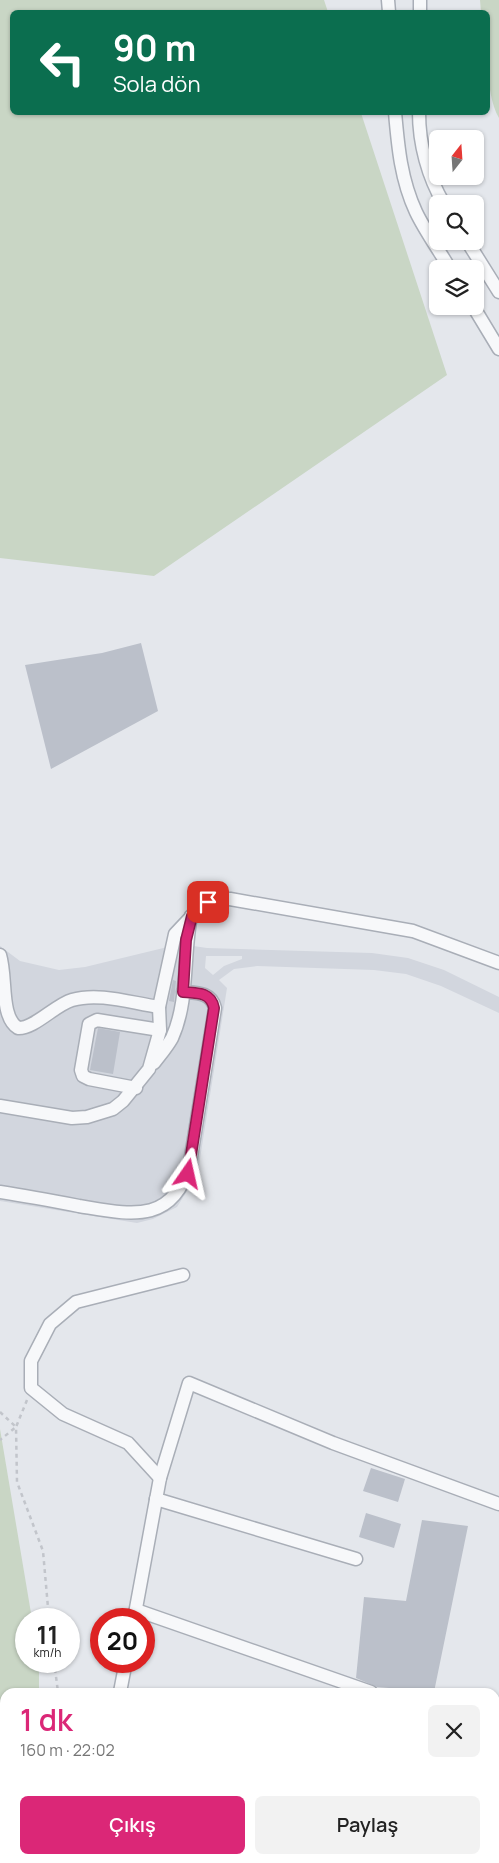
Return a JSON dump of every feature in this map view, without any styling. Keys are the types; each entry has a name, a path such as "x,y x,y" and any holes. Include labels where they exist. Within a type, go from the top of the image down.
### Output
{"street":[{"path":"396,115 399,154 405,182 416,213 445,260"},
{"path":"419,115 419,126 425,156 434,187 439,195"},
{"path":"473,250 499,292"},
{"path":"478,315 499,349"},
{"path":"150,1069 160,1030 159,1007 172,941 178,930 208,902 218,899 230,899 413,931 499,962"},
{"path":"0,1106 72,1118 87,1117 113,1109 136,1088 171,1039 183,992 186,940 192,916"},
{"path":"0,955 2,1013 8,1022 18,1028 30,1025 64,1002 84,997 94,996 159,1007"},
{"path":"0,1192 126,1214 150,1211 174,1196 184,1182 190,1163 214,1008 212,1001 206,996 183,992"},
{"path":"136,1088 89,1079 83,1076 81,1070 89,1024 97,1020 160,1030"},
{"path":"160,1478 128,1443 63,1414 31,1388 32,1361 50,1324 76,1302 183,1275"},
{"path":"136,1608 160,1478 189,1383 333,1443 499,1504"},
{"path":"156,1500 356,1559"},
{"path":"155,1621 359,1688"},
{"path":"121,1688 124,1673"}],"path":[{"path":"31,1388 16,1427 18,1482 43,1551 48,1608"},
{"path":"0,1412 16,1427"},
{"path":"0,1440 16,1427"},
{"path":"56,1673 57,1688"}],"shaded area":[{"path":"180,944 207,948 372,953 408,958 444,970 499,997 499,1013 441,986 406,974 374,970 257,966 234,969 219,980 227,988 199,1165 194,1180 177,1207 153,1219 137,1223 0,1201 0,946 20,961 59,970 85,967","holes":["206,956 242,956 242,959 224,966 213,975 205,968"]}],"green space":[{"path":"0,0 324,0 327,10 10,10 10,115 362,115 447,375 154,576 0,558"},
{"path":"480,0 499,0 499,118 494,107 490,88 490,10 481,10"},
{"path":"0,1429 30,1608 15,1608 15,1673 39,1673 39,1688 0,1688"}],"building":[{"path":"141,643 158,711 51,769 25,665 102,653"},
{"path":"173,980 176,981 174,1002 169,1001"},
{"path":"98,1028 120,1032 113,1074 90,1070"},
{"path":"371,1468 405,1479 398,1502 363,1491"},
{"path":"366,1513 401,1524 394,1548 359,1537"},
{"path":"422,1520 468,1526 435,1688 377,1687 356,1678 364,1597 406,1601"}],"route":[{"path":"188,1174 214,1004 210,998 200,993 183,992 186,940 192,916 208,902"}]}
